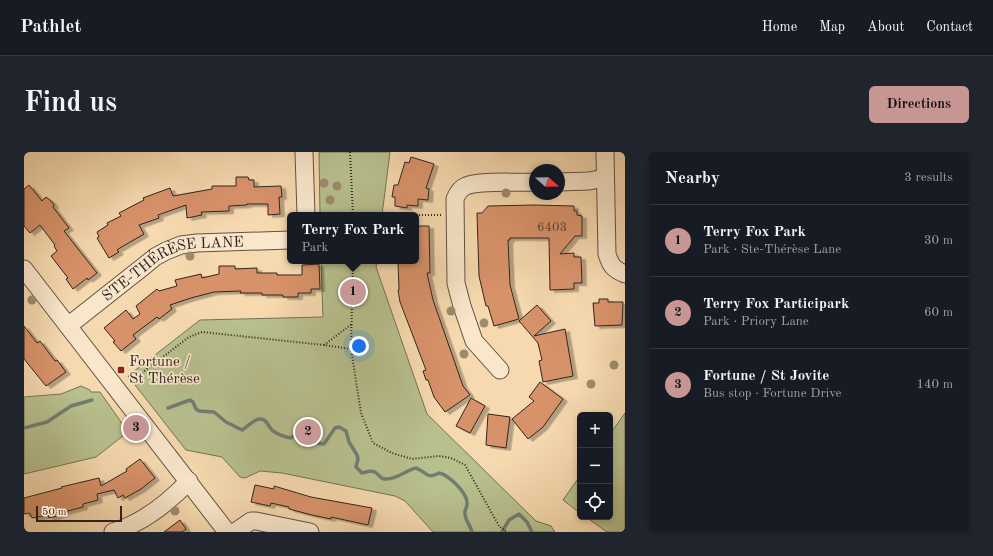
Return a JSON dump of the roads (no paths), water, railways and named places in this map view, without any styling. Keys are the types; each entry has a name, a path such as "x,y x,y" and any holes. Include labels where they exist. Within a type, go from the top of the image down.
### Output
{"street":[{"path":"304,152 306,212"},
{"path":"605,152 607,254 610,263 615,270 625,274"},
{"path":"565,182 589,181 606,178"},
{"path":"500,370 474,341 462,306 456,283 454,199 458,192 466,186 478,183 529,182"},
{"name":"STE-THÉRÈSE LANE","path":"68,326 144,266 166,251 181,245 197,243 287,240"},
{"path":"24,269 227,532"},
{"path":"113,532 139,522 177,493 189,481"},
{"path":"235,532 251,521 310,532"}],"waterway":[{"path":"24,428 47,422 71,406 92,400"},
{"path":"168,408 190,400 199,411 214,412 226,422 242,430 255,421 262,419 266,421 273,431 282,436 291,438 299,431 303,431 311,440 320,444 324,444 335,428 339,427 346,431 349,442 357,455 358,459 356,467 362,473 373,471 382,478 389,479 416,468 429,476 439,473 452,480 466,498 467,504 465,516 472,532"},
{"path":"502,532 509,520 519,514 527,522 532,532"}],"place":[{"name":"Terry Fox Park","path":"353,292"},
{"name":"Fortune / St Thérèse","path":"121,370"},
{"name":"Fortune / St Jovite","path":"136,428"},
{"name":"Terry Fox Participark","path":"308,432"}]}
